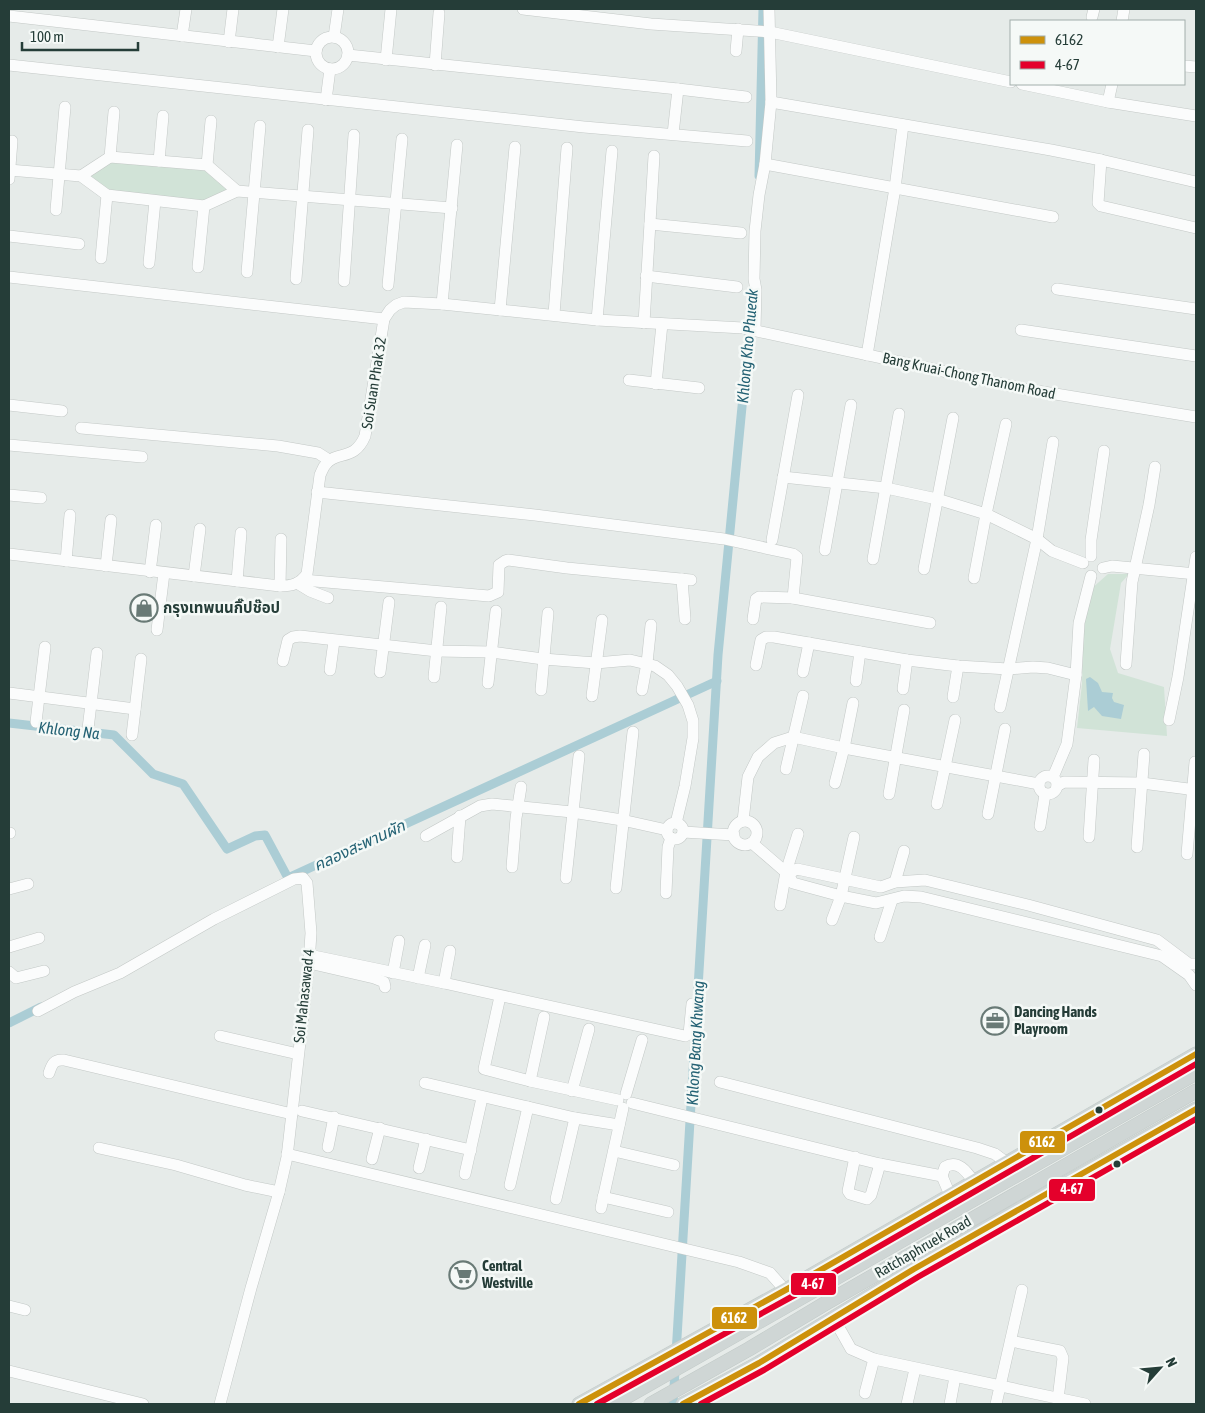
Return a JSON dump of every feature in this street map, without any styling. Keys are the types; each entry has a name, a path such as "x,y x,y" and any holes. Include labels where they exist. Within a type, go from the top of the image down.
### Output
{"main road":[{"path":"579,1404 785,1290 1196,1054"},
{"name":"Ratchaphruek Road","path":"614,1404 811,1289 1196,1073"},
{"name":"Ratchaphruek Road","path":"651,1404 667,1399 683,1386 1196,1091"},
{"path":"683,1404 759,1363 914,1269 1196,1109"},
{"path":"914,1269 968,1222"},
{"path":"667,1399 940,1246"},
{"path":"596,1404 811,1289 857,1249"}],"street":[{"path":"182,36 186,9"},
{"path":"229,42 233,9"},
{"path":"278,47 283,9"},
{"path":"334,38 338,9"},
{"path":"386,60 391,9"},
{"path":"523,9 651,24 765,31 1010,82"},
{"path":"750,329 756,290 754,279 755,231 765,164 771,102 765,31 769,9"},
{"path":"435,65 439,13"},
{"path":"9,16 316,52"},
{"path":"736,51 738,29"},
{"path":"334,38 344,43 348,55 342,66 330,69 320,63 316,52 322,41 334,38"},
{"path":"348,55 746,97"},
{"path":"9,65 584,128 747,141"},
{"path":"326,100 330,69"},
{"path":"1027,85 1108,102 1196,116"},
{"path":"1108,102 1112,85"},
{"path":"673,134 678,89"},
{"path":"771,102 1101,160 1196,182"},
{"path":"56,210 65,107"},
{"path":"110,157 114,112"},
{"path":"159,161 163,116"},
{"path":"207,165 211,121"},
{"path":"867,355 895,188 903,125"},
{"path":"247,272 260,126"},
{"path":"296,279 308,130"},
{"path":"344,281 354,135"},
{"path":"388,285 402,139"},
{"path":"12,141 9,173 81,176 106,195 204,206 237,191 452,208"},
{"path":"442,304 457,145"},
{"path":"500,310 516,147"},
{"path":"554,314 567,148"},
{"path":"597,320 612,151"},
{"path":"644,323 654,156"},
{"path":"81,176 110,157 207,165 237,191"},
{"path":"1101,160 1098,203 1101,206 1196,228"},
{"path":"765,164 1053,217"},
{"path":"101,258 106,195"},
{"path":"150,263 155,200"},
{"path":"198,267 204,206"},
{"path":"650,224 741,233"},
{"path":"9,236 80,244"},
{"path":"646,276 737,287"},
{"path":"9,277 384,319"},
{"path":"1057,289 1196,309"},
{"name":"Soi Suan Phak 32","path":"329,460 359,448 365,436 384,319 390,310 404,302 554,314 597,320 750,329"},
{"path":"656,384 662,324"},
{"name":"Bang Kruai-Chong Thanom Road","path":"750,329 1025,389 1196,418"},
{"path":"1021,330 1196,356"},
{"path":"629,380 700,388"},
{"path":"772,540 798,396"},
{"path":"9,404 62,411"},
{"path":"825,550 851,405"},
{"path":"873,559 899,414"},
{"path":"924,568 953,418"},
{"path":"974,578 1006,424"},
{"path":"9,554 280,586 292,586 307,574 320,475 329,460 318,453 278,446 81,428"},
{"path":"1000,707 1037,540 1053,442"},
{"path":"9,445 142,457"},
{"path":"783,477 886,488 936,499 986,514 1037,540 1052,551 1087,559 1100,559 1103,568 1100,574 1091,576 1083,570 1087,559 1091,540 1104,451"},
{"path":"1126,664 1135,568 1155,467"},
{"path":"317,492 535,515 724,539 793,554 797,557 793,598"},
{"path":"9,495 41,498"},
{"path":"66,561 70,515"},
{"path":"106,566 111,520"},
{"path":"150,572 156,525"},
{"path":"194,576 200,529"},
{"path":"237,581 241,534"},
{"path":"280,586 281,539"},
{"path":"1168,720 1178,677 1196,558"},
{"path":"300,581 490,596 498,592 499,565 508,560 687,580 685,619"},
{"path":"1103,568 1112,566 1195,573"},
{"path":"157,630 164,573"},
{"path":"1039,784 1041,791 1045,794 1053,793 1066,744 1076,675 1079,623 1091,576"},
{"path":"300,581 310,592 328,598"},
{"path":"753,619 756,599 764,596 793,598 930,623"},
{"path":"380,672 389,602"},
{"path":"434,677 441,607"},
{"path":"488,683 496,611"},
{"path":"541,690 548,613"},
{"path":"592,696 602,620"},
{"path":"642,690 651,625"},
{"path":"283,661 288,640 293,636 300,636 437,651 491,652 596,663 630,660 655,666 668,675 677,686 688,705 693,721 693,738 685,786 668,847 666,893"},
{"path":"756,666 759,644 766,637 907,660 1008,669 1048,668 1076,675"},
{"path":"330,670 334,641"},
{"path":"803,672 809,643"},
{"path":"36,722 46,646"},
{"path":"856,681 860,652"},
{"path":"88,729 97,653"},
{"path":"132,735 141,659"},
{"path":"904,689 907,660"},
{"path":"953,697 958,666"},
{"path":"9,693 135,709"},
{"path":"786,769 803,696"},
{"path":"835,783 853,704"},
{"path":"889,794 904,710"},
{"path":"937,804 955,720"},
{"path":"988,814 1005,729"},
{"path":"616,888 633,732"},
{"path":"743,822 748,777 758,757 774,743 793,737 1039,784"},
{"path":"1137,847 1144,754"},
{"path":"566,878 579,756"},
{"path":"1088,837 1094,760"},
{"path":"1187,854 1194,790 1194,762"},
{"path":"1039,784 1044,777 1055,782 1142,783 1194,790"},
{"path":"512,867 516,818 521,788"},
{"path":"1040,826 1045,794"},
{"path":"426,836 480,806 492,804 572,812 674,831 734,835"},
{"path":"457,856 460,816"},
{"path":"743,822 750,823 756,828 756,836 752,843 741,844 735,839 734,828 743,822"},
{"path":"780,905 798,834"},
{"path":"832,920 841,896 854,837"},
{"path":"752,843 787,873 793,883 841,896 876,902 904,896 921,897 1162,956 1188,975 1196,984"},
{"path":"895,882 904,851"},
{"path":"787,873 797,869 881,886 895,882 925,880 1028,905 1157,940 1189,964 1196,964"},
{"name":"Soi Mahasawad 4","path":"38,1011 74,992 120,973 214,919 300,877 305,879 308,887 311,933 298,1054 297,1112 279,1192 220,1404"},
{"path":"9,889 28,884"},
{"path":"880,936 892,900"},
{"path":"1025,922 1028,905"},
{"path":"9,947 39,938"},
{"path":"393,973 400,941"},
{"path":"418,978 425,945"},
{"path":"444,983 450,951"},
{"path":"309,959 444,983 686,1036 690,1030 692,1004"},
{"path":"309,959 374,978 384,982 385,987"},
{"path":"9,972 16,978 44,971"},
{"path":"498,1001 483,1067 486,1070 572,1091 625,1101 880,1164 942,1176"},
{"path":"530,1081 544,1016"},
{"path":"572,1091 589,1029"},
{"path":"220,1036 298,1054"},
{"path":"642,1040 619,1125 602,1203 668,1212"},
{"path":"48,1073 54,1062 64,1060 297,1112 334,1117 471,1150"},
{"path":"720,1082 977,1148 995,1154 1006,1163"},
{"path":"425,1083 482,1098 575,1118 619,1125"},
{"path":"465,1174 482,1098"},
{"path":"510,1185 528,1107"},
{"path":"328,1147 334,1117"},
{"path":"556,1199 575,1118"},
{"path":"372,1159 380,1128"},
{"path":"419,1168 426,1139"},
{"path":"98,1148 176,1165 244,1185 279,1192"},
{"path":"614,1151 674,1165"},
{"path":"287,1154 739,1262 770,1273 785,1290"},
{"path":"855,1157 848,1191 850,1194 867,1199 872,1195 880,1164"},
{"path":"950,1196 942,1176 945,1167 952,1164 961,1166 974,1182"},
{"path":"996,1404 1022,1290"},
{"path":"9,1306 26,1310"},
{"path":"833,1317 852,1349 874,1359 1000,1387 1041,1400 1058,1398 1085,1404"},
{"path":"1010,1341 1060,1351 1063,1358 1058,1398"},
{"path":"866,1393 874,1359"},
{"path":"907,1404 916,1369"},
{"path":"9,1371 143,1404"},
{"path":"950,1404 955,1377"}],"green space":[{"path":"110,157 207,165 237,191 204,206 107,195 81,176"},
{"path":"1108,574 1129,574 1121,583 1110,649 1118,673 1164,687 1167,736 1077,728 1082,684 1086,605 1090,590"}],"water":[{"path":"1090,677 1098,683 1102,692 1113,693 1112,698 1114,702 1124,705 1121,719 1102,716 1094,707 1088,711 1086,679"}],"waterway":[{"name":"Khlong Kho Phueak","path":"759,176 763,9"},
{"name":"Khlong Bang Khwang","path":"673,1404 718,655 750,324"},
{"name":"คลองสะพานผัก","path":"290,877 717,681"},
{"name":"Khlong Na","path":"9,723 114,735 153,774 183,784 227,849 255,836 265,835 288,878"},
{"name":"คลองสะพานผัก","path":"9,1023 41,1007"}],"transit line":[{"name":"6162","path":"579,1404 791,1287 1196,1054"},
{"name":"4-67","path":"597,1404 795,1295 1196,1064"},
{"name":"6162","path":"683,1404 759,1363 914,1269 1196,1109"},
{"name":"4-67","path":"701,1404 764,1370 918,1277 1196,1119"}],"place":[{"name":"กรุงเทพนนกิ๊ปช๊อป","path":"144,608"},
{"name":"Dancing Hands Playroom","path":"995,1021"},
{"name":"Central Westville","path":"463,1275"}]}
